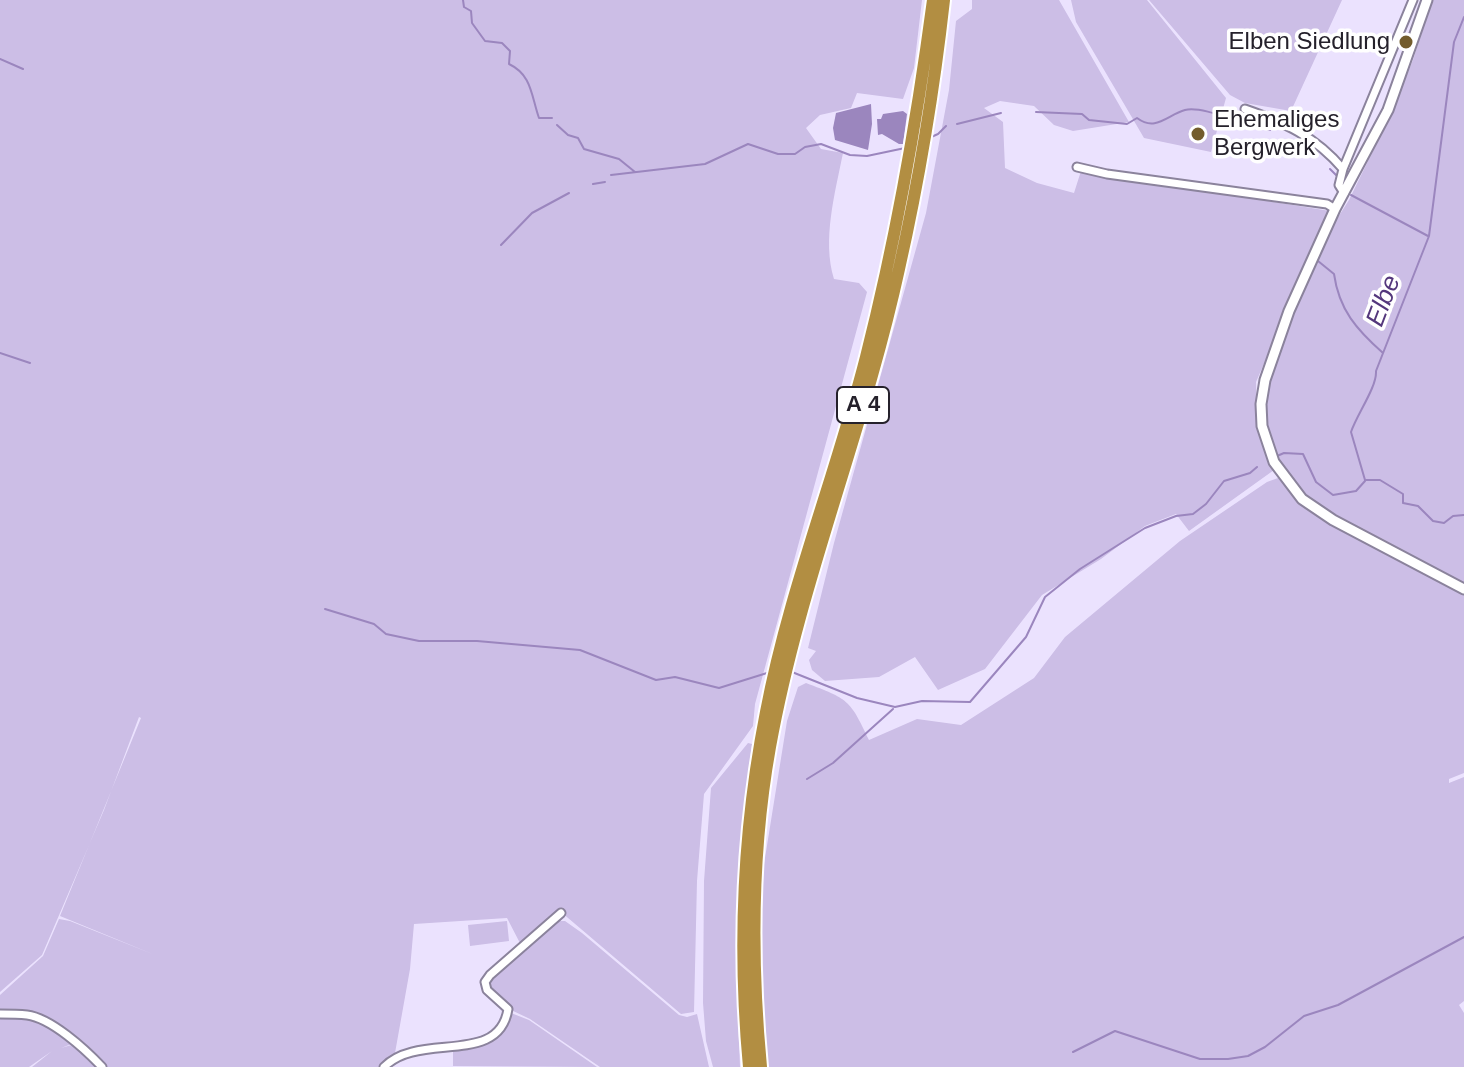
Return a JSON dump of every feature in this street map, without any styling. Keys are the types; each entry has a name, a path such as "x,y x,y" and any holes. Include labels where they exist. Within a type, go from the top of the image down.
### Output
{"highway":[{"name":"A 4","path":"902,225 933,0"},
{"name":"A 4","path":"749,1067 745,1015 744,887 748,836 772,712 902,225 932,92 944,0"},
{"name":"A 4","path":"761,1067 757,1026 755,890 772,712"}],"street":[{"path":"1344,193 1339,185 1343,169 1413,0"},
{"path":"1427,0 1388,110 1335,209 1294,299 1265,380 1261,404 1262,426 1269,451 1292,489 1319,512 1464,589"},
{"path":"1245,109 1272,118 1315,141 1343,169"},
{"path":"1077,167 1107,174 1327,204 1335,209"},
{"path":"384,1067 395,1056 422,1050 468,1049 492,1038 503,1028 508,1009 487,990 485,982 561,913"},
{"path":"0,1014 39,1018 85,1050 102,1067"}],"shaded area":[{"path":"0,0 922,0 914,68 903,99 857,93 851,108 820,115 806,128 821,149 843,153 829,233 834,279 859,283 867,292 755,704 753,726 704,794 697,881 694,1012 681,1014 561,912 522,947 507,918 414,924 410,969 395,1053 382,1067 103,1067 39,1017 0,1013 0,995 43,956 59,919 155,955 60,916 89,844 42,955 0,992","holes":["139,717 141,718 111,791"]},
{"path":"972,0 1059,0 1129,122 1073,131 1054,125 1034,106 1000,101 984,108 1003,122 1005,168 1037,183 1074,193 1081,171 1330,211 1256,382 1257,423 1274,470 1189,531 1176,514 1145,526 1101,559 1042,595 985,669 938,690 915,657 879,677 825,681 812,670 809,660 816,651 808,648 926,213 949,90 956,21 972,9"},
{"path":"1071,0 1147,0 1226,98 1211,152 1144,138 1076,22"},
{"path":"1149,0 1342,0 1291,111 1245,103 1230,95"},
{"path":"1432,0 1464,0 1464,585 1323,511 1296,488 1273,453 1265,427 1264,402 1268,378 1303,287 1321,244 1349,200 1388,120 1413,60"},
{"path":"871,104 868,150 835,140 833,128 836,113"},
{"path":"903,111 907,114 903,144 878,135 877,119 881,119 883,114"},
{"path":"1278,478 1300,503 1464,592 1464,773 1449,779 1449,783 1464,777 1464,1001 1459,1005 1464,1013 1464,1067 766,1067 760,889 787,721 798,687 806,683 846,702 869,740 917,719 961,725 1034,678 1065,637 1180,541 1267,482"},
{"path":"748,743 752,744 736,952 740,1067 713,1067 706,1041 703,1003 704,881 711,788"},
{"path":"507,921 509,941 470,946 468,925"},
{"path":"558,921 565,921 582,933 679,1015 687,1017 697,1014 709,1067 600,1067 530,1019 509,1009 488,989 487,983"},
{"path":"511,1013 529,1020 597,1067 453,1066 453,1051 473,1048 489,1041 501,1030"},
{"path":"0,1015 38,1019 74,1043 61,1048 75,1044 100,1067 32,1067 52,1051 29,1067 0,1067"}],"waterway":[{"path":"463,0 464,7 471,11 472,23 485,41 502,43 510,51 509,64 526,80 539,118 552,118"},
{"name":"Elbe","path":"1464,17 1454,42 1429,236 1373,385 1351,432 1365,480 1380,480 1403,494 1403,503 1418,506 1433,521 1444,523 1453,516 1464,515"},
{"path":"0,59 23,69"},
{"path":"1036,112 1082,114 1089,120 1127,124 1137,118 1156,123 1179,112 1195,109 1229,120"},
{"path":"957,124 1001,113"},
{"path":"557,125 568,135 578,138 584,149 619,159 635,172"},
{"path":"1255,125 1270,130"},
{"path":"929,138 946,126"},
{"path":"611,175 705,164 748,144 778,154 795,154 805,147 821,144 850,155 867,156 905,148"},
{"path":"1330,169 1336,175"},
{"path":"593,184 605,182"},
{"path":"501,245 532,213 569,193"},
{"path":"1351,195 1428,236"},
{"path":"1318,261 1334,274 1340,298 1351,318 1383,353"},
{"path":"0,353 30,363"},
{"path":"1277,456 1284,453 1303,454 1316,482 1333,495 1356,491 1365,481"},
{"path":"792,672 857,698 895,707 922,701 970,702 1026,637 1045,597 1080,569 1145,528 1176,516 1193,514 1206,504 1224,481 1250,473 1257,467"},
{"path":"325,609 374,624 386,634 419,641 477,641 580,650 656,680 675,677 719,688 767,673"},
{"path":"807,779 833,763 893,709"},
{"path":"1073,1052 1115,1031 1200,1059 1248,1056 1265,1047 1304,1016 1338,1005 1464,937"}],"place":[{"name":"Elben Siedlung","path":"1406,42"},
{"name":"Ehemaliges Bergwerk","path":"1198,134"}]}
